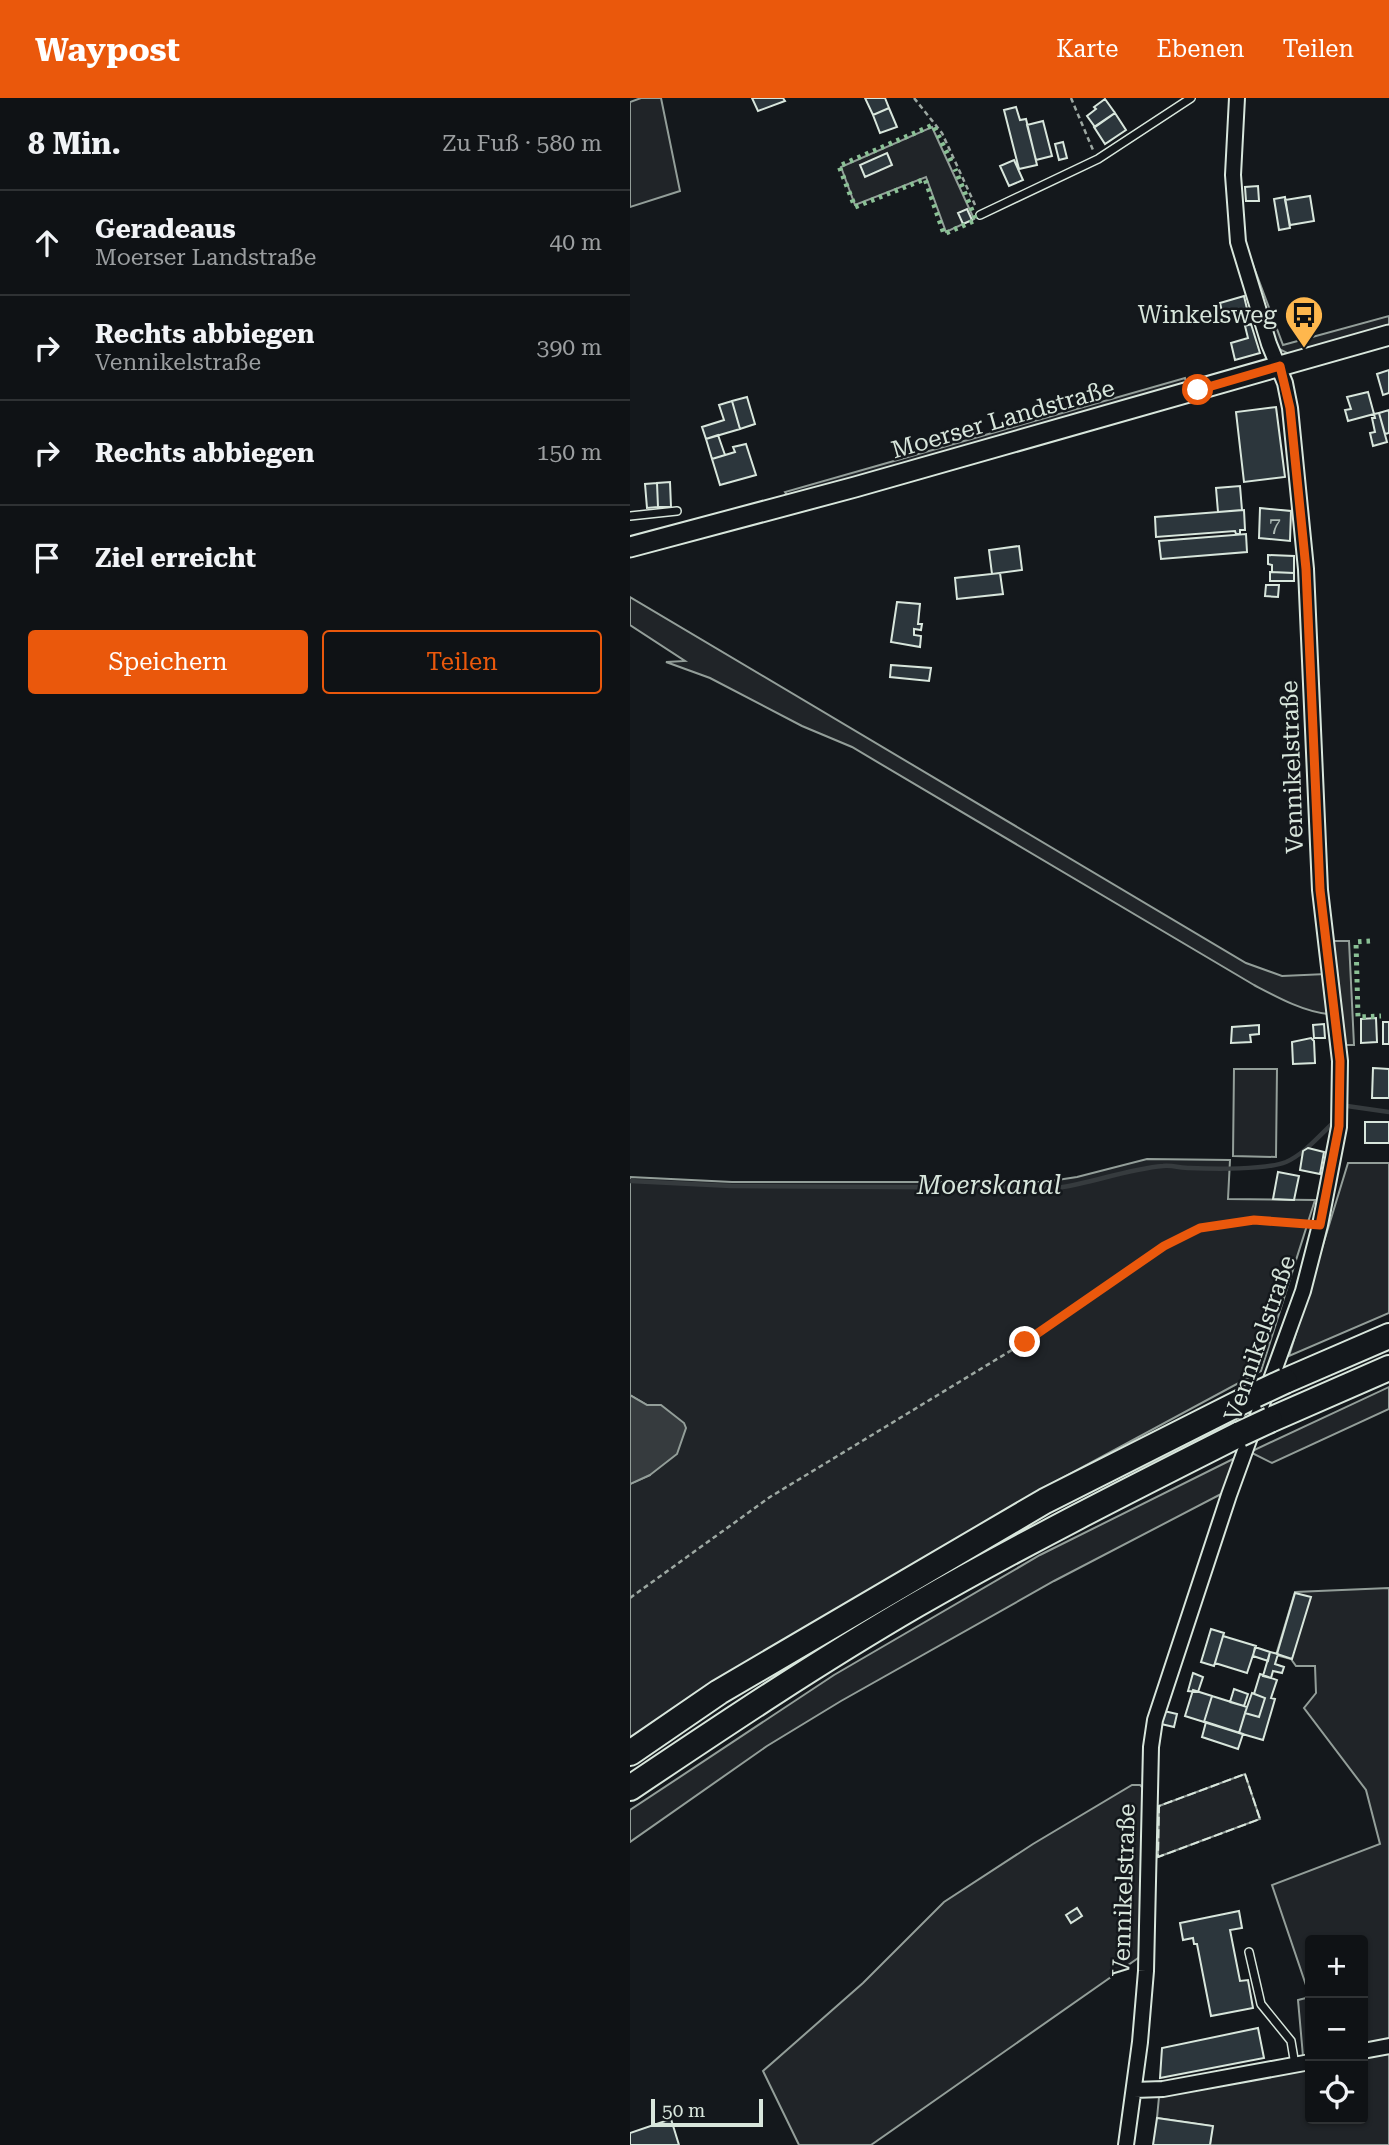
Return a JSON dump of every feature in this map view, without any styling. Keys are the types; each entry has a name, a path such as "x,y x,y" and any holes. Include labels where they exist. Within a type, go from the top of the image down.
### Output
{"highway":[{"path":"630,1753 719,1692 1045,1501 1255,1395 1389,1336"},
{"path":"630,1788 747,1710 915,1606 1056,1527 1240,1434 1389,1368"}],"main road":[{"name":"Moerser Landstraße","path":"630,547 703,529 1389,335"}],"street":[{"path":"1237,98 1233,175 1238,242 1269,344 1280,366"},
{"name":"Vennikelstraße","path":"1126,2145 1146,1970 1151,1747 1155,1720 1224,1508 1303,1291 1320,1225 1339,1126 1340,1061 1320,890 1306,569 1290,408 1280,366"},
{"path":"1368,2050 1389,2046"},
{"path":"1134,2090 1163,2089 1305,2063"}],"lane":[{"path":"980,215 1098,159 1191,98"},
{"path":"630,516 677,511"},
{"path":"1249,1952 1261,2004 1291,2041 1295,2065"}],"path":[{"path":"914,98 942,133 980,215"},
{"path":"1071,98 1098,159"},
{"path":"630,1598 771,1497 1025,1342 1164,1246 1200,1228 1226,1223 1254,1220 1320,1225"}],"shaded area":[{"path":"641,98 661,98 680,191 630,207 630,102"},
{"path":"932,127 974,219 946,232 926,177 855,205 841,167"},
{"path":"1247,249 1283,345 1389,316 1389,328 1293,356 1277,348 1272,337 1271,322 1243,250"},
{"path":"1185,378 1187,386 789,498 785,492"},
{"path":"630,597 1246,963 1282,976 1326,974 1328,1014 1299,1007 1254,985 852,747 802,726 710,678 666,662 685,661 630,625"},
{"path":"1332,941 1349,941 1354,1045 1344,1045"},
{"path":"1234,1069 1277,1069 1276,1157 1233,1156"},
{"path":"1147,1159 1230,1160 1228,1199 1315,1200 1261,1371 1038,1491 708,1685 630,1740 630,1484 650,1475 647,1405 630,1395 630,1177 732,1182 1044,1182 1077,1177"},
{"path":"1348,1163 1389,1163 1389,1313 1289,1356"},
{"path":"1389,1387 1389,1409 1272,1463 1250,1452"},
{"path":"630,1395 647,1405 661,1405 684,1423 686,1428 677,1454 650,1475 630,1484"},
{"path":"1237,1457 1225,1492 1054,1581 841,1701 767,1746 630,1842 630,1810 834,1675 1040,1555"},
{"path":"1389,1588 1389,2039 1368,2043 1368,1935 1305,1935 1305,1982 1272,1885 1380,1844 1366,1790 1304,1708 1316,1693 1315,1666 1296,1666 1291,1659 1276,1655 1295,1592"},
{"path":"1245,1774 1260,1819 1158,1857 1159,1806"},
{"path":"1132,1785 1140,1785 1146,1791 1141,1956 871,2145 799,2145 763,2071 863,1983 944,1902 1033,1844"},
{"path":"1305,1998 1303,2056 1298,2000"},
{"path":"1389,2052 1389,2145 1210,2145 1212,2126 1157,2118 1159,2097 1305,2069 1305,2124 1368,2124 1368,2057"}],"building":[{"path":"752,98 783,98 785,101 758,111"},
{"path":"865,98 885,98 889,108 873,115"},
{"path":"1105,99 1115,113 1095,127 1087,116"},
{"path":"1016,107 1020,120 1026,119 1037,165 1019,169 1004,110"},
{"path":"889,108 897,127 880,133 873,115"},
{"path":"1115,113 1126,130 1105,144 1094,127"},
{"path":"1043,121 1052,156 1036,160 1027,125"},
{"path":"1063,142 1067,158 1059,160 1055,144"},
{"path":"887,153 892,165 865,177 860,165"},
{"path":"1014,160 1023,180 1009,186 1000,166"},
{"path":"1258,186 1259,201 1246,201 1245,187"},
{"path":"1310,196 1314,221 1290,225 1285,200"},
{"path":"1285,197 1290,228 1279,230 1274,199"},
{"path":"967,209 972,220 963,224 958,213"},
{"path":"1244,296 1248,313 1224,320 1220,303"},
{"path":"1251,324 1260,353 1235,360 1231,343 1248,338 1245,326"},
{"path":"1389,370 1389,393 1383,395 1377,374"},
{"path":"1368,392 1374,414 1348,421 1345,410 1351,409 1347,397"},
{"path":"747,397 755,424 740,429 732,401"},
{"path":"732,401 740,429 706,439 702,427 724,420 719,405"},
{"path":"1276,407 1285,477 1244,482 1236,412"},
{"path":"1389,410 1389,433 1385,434 1379,413"},
{"path":"1379,413 1387,442 1373,446 1370,433 1375,432 1372,418"},
{"path":"718,435 725,455 712,459 706,439"},
{"path":"746,444 756,475 720,485 712,459 735,452 733,447"},
{"path":"670,482 671,507 658,507 657,483"},
{"path":"657,483 658,507 647,508 645,484"},
{"path":"1240,486 1242,510 1218,512 1216,488"},
{"path":"1260,508 1291,511 1290,541 1259,538"},
{"path":"1244,510 1245,530 1240,530 1240,534 1235,531 1156,537 1155,517"},
{"path":"1246,534 1247,552 1161,559 1159,541"},
{"path":"1019,546 1022,570 992,574 989,550"},
{"path":"1268,555 1294,556 1294,573 1272,572"},
{"path":"1270,572 1294,573 1294,581 1270,581"},
{"path":"1000,573 1003,594 957,599 955,578"},
{"path":"1266,585 1279,585 1278,597 1265,596"},
{"path":"897,602 920,604 918,624 922,624 921,630 914,629 914,635 921,636 920,647 891,642"},
{"path":"891,665 931,668 929,681 890,677"},
{"path":"1376,1018 1377,1042 1361,1043 1361,1019"},
{"path":"1383,1022 1389,1022 1389,1044 1383,1044"},
{"path":"1324,1024 1325,1038 1314,1038 1313,1025"},
{"path":"1259,1025 1259,1034 1250,1035 1251,1042 1231,1043 1232,1027"},
{"path":"1311,1038 1314,1041 1315,1063 1293,1064 1292,1042"},
{"path":"1373,1068 1389,1069 1389,1098 1372,1098"},
{"path":"1365,1122 1389,1122 1389,1143 1365,1143"},
{"path":"1308,1148 1324,1152 1320,1174 1300,1170 1303,1151"},
{"path":"1278,1172 1299,1176 1294,1200 1273,1199"},
{"path":"1295,1593 1311,1597 1292,1659 1277,1654"},
{"path":"1211,1629 1224,1633 1214,1666 1201,1662"},
{"path":"1223,1636 1256,1646 1247,1673 1215,1663"},
{"path":"1255,1647 1270,1652 1268,1661 1253,1656"},
{"path":"1270,1652 1278,1654 1275,1664 1284,1667 1282,1673 1273,1671 1271,1678 1263,1676"},
{"path":"1193,1673 1203,1677 1198,1692 1188,1691"},
{"path":"1260,1674 1277,1680 1271,1698 1275,1699 1263,1740 1239,1733 1245,1713 1259,1717 1265,1698 1254,1694"},
{"path":"1234,1689 1248,1694 1244,1706 1230,1702"},
{"path":"1193,1690 1212,1696 1204,1722 1185,1716"},
{"path":"1252,1693 1265,1698 1259,1717 1245,1713"},
{"path":"1212,1696 1247,1707 1239,1733 1204,1722"},
{"path":"1164,1711 1177,1714 1174,1727 1161,1724"},
{"path":"1206,1722 1243,1734 1238,1749 1202,1737"},
{"path":"1077,1908 1082,1916 1071,1923 1066,1915"},
{"path":"1239,1911 1242,1928 1230,1930 1240,1981 1248,1980 1253,2008 1211,2016 1197,1944 1194,1944 1193,1938 1183,1940 1180,1923"},
{"path":"1258,2028 1264,2058 1160,2078 1162,2048"},
{"path":"1157,2118 1213,2126 1210,2145 1153,2145"},
{"path":"671,2119 679,2145 630,2145 630,2133"}],"waterway":[{"name":"Moerskanal","path":"1347,1106 1389,1112"},
{"name":"Moerskanal","path":"630,1181 731,1186 1057,1188 1163,1166 1225,1169 1277,1165 1299,1155 1332,1124"}],"hedge":[{"path":"951,161 933,125 839,166 855,207 925,179 944,234 976,220 955,169"},
{"path":"1370,941 1356,942 1358,1017 1381,1016"}],"fence":[{"path":"1245,1774 1260,1819 1158,1857 1159,1806 1245,1774"}],"place":[{"name":"Winkelsweg","path":"1304,349"}],"route":[{"path":"1025,1342 1164,1246 1200,1228 1254,1220 1320,1225 1336,1150 1340,1061 1320,890 1306,569 1290,408 1280,366 1198,390"}]}
